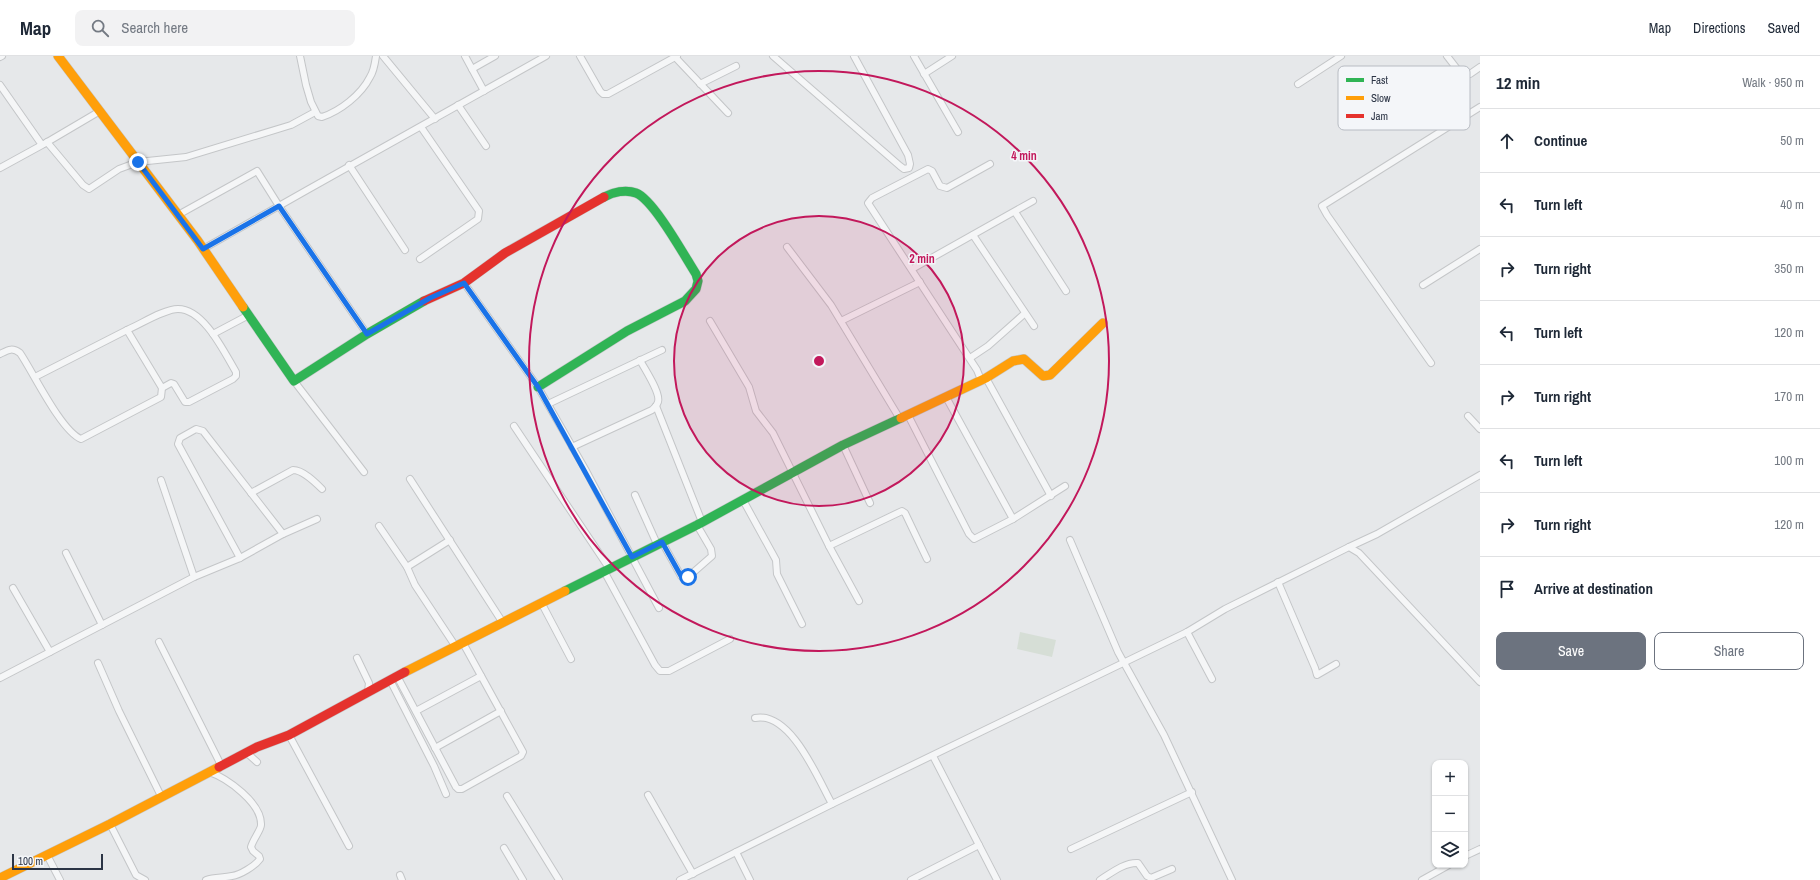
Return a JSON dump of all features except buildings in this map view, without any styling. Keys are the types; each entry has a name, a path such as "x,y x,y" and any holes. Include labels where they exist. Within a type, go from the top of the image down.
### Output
{"street":[{"path":"58,56 203,249 294,381 364,472"},
{"path":"300,56 306,85 315,112 318,116 322,117 346,104 364,86 371,77 376,56"},
{"path":"383,56 435,119"},
{"path":"465,56 484,91"},
{"path":"472,69 495,56"},
{"path":"203,249 348,165 421,127 546,56"},
{"path":"580,56 603,94 612,92 676,57 728,113"},
{"path":"773,56 900,166 904,169 909,168 910,164 908,155 854,56"},
{"path":"914,56 958,132"},
{"path":"924,74 952,56"},
{"path":"1298,84 1341,56"},
{"path":"1447,56 1455,66"},
{"path":"700,84 736,66"},
{"path":"1470,74 1480,67"},
{"path":"0,85 45,143 83,185 89,189 119,169 138,162 186,157 291,125 315,112"},
{"path":"458,105 486,146"},
{"path":"1470,113 1480,107"},
{"path":"0,168 100,111"},
{"path":"420,259 478,219 479,215 479,211 421,127"},
{"path":"1431,363 1327,216 1322,206 1443,130"},
{"path":"990,164 947,188 940,186 932,171 928,169 869,200 870,208 920,282 943,320 970,358 1051,496"},
{"path":"348,165 405,250"},
{"path":"178,215 257,171 279,206 367,334"},
{"path":"294,381 367,334 430,298 464,283 505,253 559,222 618,191 632,191 637,193 647,201 660,218 696,274 698,282 696,289 685,301 627,331 538,387"},
{"path":"912,270 1033,201"},
{"path":"1015,212 1066,291"},
{"path":"973,235 1034,326"},
{"path":"787,246 821,291 904,417 971,537 977,539 1014,519 1065,486"},
{"path":"1423,285 1480,249"},
{"path":"841,321 920,282"},
{"path":"464,283 538,387 659,608"},
{"path":"35,377 127,330 166,312 177,309 192,311 213,334 236,372 236,376 188,402 185,402 174,384 171,383 162,388"},
{"path":"970,358 988,346 1023,315"},
{"path":"213,334 248,316"},
{"path":"710,321 749,387 756,411 773,433 829,546 859,600"},
{"path":"0,878 110,824 222,765 289,735 368,691 699,524 843,445 983,379 1013,361 1021,359 1027,361 1043,376 1050,375 1103,323"},
{"path":"0,354 9,349 16,350 35,377 65,426 70,432 80,439 160,397 162,388 127,330"},
{"path":"548,404 662,350"},
{"path":"572,447 652,410 656,406 658,402 658,394 640,360"},
{"path":"946,397 1014,519"},
{"path":"635,495 659,543 681,576 685,578 688,577 712,556 711,549 699,524 656,406"},
{"path":"1468,416 1480,429"},
{"path":"514,426 607,570 654,665 660,671 669,670 730,639"},
{"path":"240,558 178,444 178,440 196,429 201,429 283,534"},
{"path":"843,445 870,503"},
{"path":"250,493 293,470 307,476 322,489"},
{"path":"680,880 1125,660 1187,632 1225,609 1377,534 1480,475"},
{"path":"410,479 503,623"},
{"path":"161,480 194,577"},
{"path":"743,500 776,560 777,574 802,624"},
{"path":"829,546 902,511 905,513 928,559"},
{"path":"0,678 194,577 240,558 283,534 317,519"},
{"path":"379,526 407,567 415,585 481,676 523,750 521,756 460,790 456,787 416,711 394,678"},
{"path":"407,567 450,540"},
{"path":"1070,540 1125,660 1192,792 1232,880"},
{"path":"1350,547 1359,553 1480,682"},
{"path":"66,553 102,625"},
{"path":"1278,582 1317,675 1336,664"},
{"path":"13,588 50,652"},
{"path":"542,604 571,660"},
{"path":"1187,632 1212,679"},
{"path":"159,642 222,765"},
{"path":"357,658 369,683 368,691"},
{"path":"98,663 124,724 161,796"},
{"path":"416,711 481,676"},
{"path":"394,678 446,794"},
{"path":"435,748 501,711"},
{"path":"755,718 762,717 772,719 788,730 820,779 832,804"},
{"path":"289,735 349,846"},
{"path":"247,753 257,762"},
{"path":"933,756 997,880"},
{"path":"206,880 217,876 233,876 256,864 260,860 259,856 253,852 251,847 261,825 257,811 242,792 227,780 209,772"},
{"path":"1071,849 1192,792"},
{"path":"648,795 693,874"},
{"path":"507,796 560,880"},
{"path":"110,824 136,876 145,880"},
{"path":"911,880 979,845"},
{"path":"504,848 523,880"},
{"path":"1468,855 1480,849"},
{"path":"736,852 750,880"},
{"path":"48,855 60,880"},
{"path":"1100,880 1121,868 1134,863 1138,863 1151,878 1172,869"},
{"path":"1422,880 1444,868"}],"shaded area":[{"path":"1020,632 1056,640 1052,657 1017,649"}],"traffic: fast":[{"path":"538,387 627,331 685,301 696,289 698,281 696,274 660,217 651,206 636,193 628,191 615,192 604,197"},
{"path":"243,307 294,381 367,334 424,301"},
{"path":"565,591 697,525 843,445 901,418"}],"traffic: slow":[{"path":"58,56 198,241 243,307"},
{"path":"901,418 986,378 1013,361 1024,359 1043,376 1050,375 1103,323"},
{"path":"405,672 565,591"},
{"path":"0,878 110,824 219,767"}],"traffic: jam":[{"path":"424,301 464,283 505,253 604,197"},
{"path":"219,767 257,747 289,735 405,672"}],"route":[{"path":"138,162 203,249 279,206 367,334 430,298 464,283 538,387 585,469 632,557 662,542 681,576 685,578 688,577"}]}
